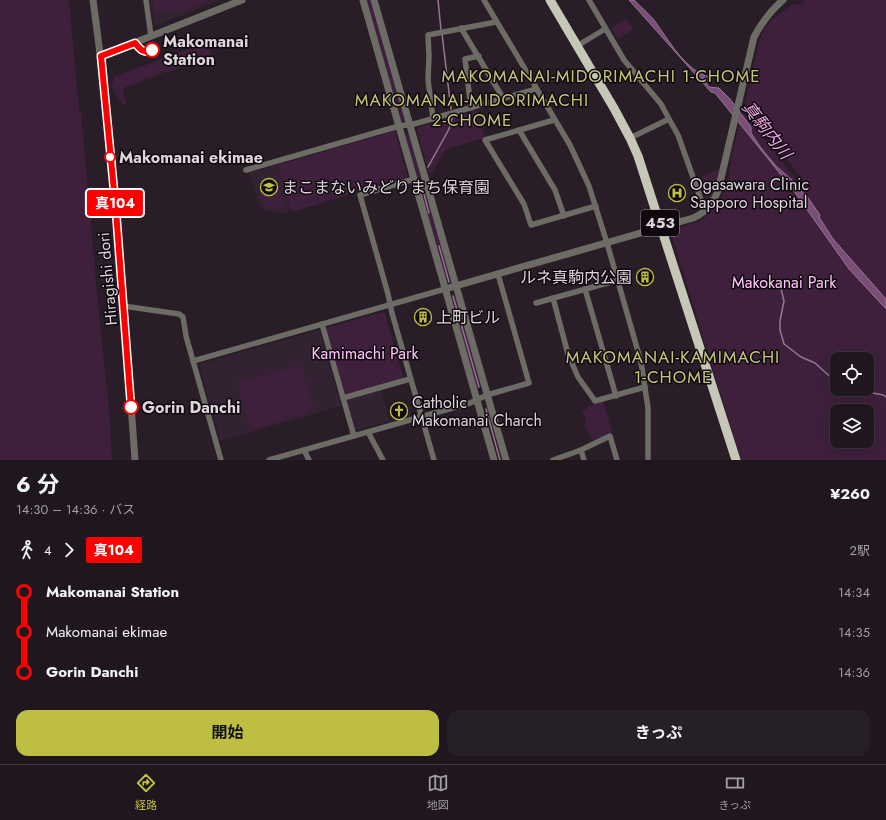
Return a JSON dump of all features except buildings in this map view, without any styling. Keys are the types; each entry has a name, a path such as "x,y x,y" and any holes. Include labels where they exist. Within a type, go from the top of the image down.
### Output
{"highway":[{"name":"453","path":"550,0 630,138 638,156 736,460"}],"street":[{"name":"Hiragishi dori","path":"93,0 101,56 135,460"},
{"path":"146,0 151,36"},
{"path":"101,56 242,0"},
{"path":"363,0 494,460"},
{"path":"374,0 506,460"},
{"path":"484,0 579,163 596,206 637,347 646,387 648,460"},
{"path":"589,0 624,60 661,104 670,119 678,135 705,211"},
{"path":"193,361 661,228 693,218 705,211 713,202 718,191 754,37 760,24 767,15 783,0"},
{"path":"433,118 428,80 428,35 496,22"},
{"path":"461,28 503,98"},
{"path":"577,46 605,29"},
{"path":"471,108 465,60 479,56"},
{"path":"246,170 399,126 410,125 536,89"},
{"path":"630,138 670,119"},
{"path":"554,120 485,140 524,204 532,225 596,206"},
{"path":"519,130 555,190 564,216"},
{"path":"414,179 360,195 410,379 434,460"},
{"path":"268,460 278,459 304,450 478,400 488,395 529,383 498,274"},
{"path":"536,303 618,280"},
{"path":"585,289 616,396"},
{"path":"553,298 568,354 578,376 595,401 646,387"},
{"path":"123,306 181,315 221,460"},
{"path":"322,324 354,436"},
{"path":"343,398 410,379"},
{"path":"368,432 383,460"},
{"path":"553,460 581,450 610,436 617,460"},
{"path":"304,450 309,460"},
{"path":"581,450 584,460"}],"shaded area":[{"path":"150,0 221,0 157,25 154,24"},
{"path":"629,0 634,0 652,17 685,62 701,74 710,77 708,81 703,78 709,87 719,88 730,99 751,127 751,133 761,148 776,166 792,180 797,188 806,195 820,215 819,217 833,239 886,299 886,309 849,269 794,191 715,93 711,92"},
{"name":"まこまないみどりまち保育園","path":"278,165 291,208 286,214 265,210 260,206 249,172"},
{"path":"320,330 341,406 220,441 199,364"},
{"path":"381,389 390,421 355,430 347,401 348,399"}],"green space":[{"path":"0,0 69,0 109,408 112,460 0,460"},
{"path":"153,0 211,0 182,11 181,9 155,13"},
{"path":"365,0 371,0 405,121 403,123 401,122"},
{"name":"Makokanai Park","path":"804,0 886,0 886,460 741,460 671,234 673,230 702,220 720,201 729,178 732,153 743,112 805,191 808,190 803,180 747,109 745,104 759,42 764,29 772,19 790,6 796,4 799,5 803,3"},
{"path":"626,19 634,29 618,39 611,28"},
{"path":"207,42 211,54 205,59 191,62 175,70 158,74 144,79 137,84 125,87 123,91 126,104 123,105 110,85 113,83 114,77"},
{"path":"477,110 485,138 446,149 432,172 429,173 417,130 419,127"},
{"path":"395,131 407,175 406,177 292,212 278,165"},
{"path":"410,134 451,277 445,279 404,135"},
{"path":"719,169 714,190 707,201 699,178"},
{"path":"279,185 285,207 274,209 267,207 262,201 258,190"},
{"path":"455,296 458,301 482,385 478,389 451,297"},
{"name":"Kamimachi Park","path":"383,312 385,314 403,377 401,379 347,395 345,393 326,328"},
{"path":"301,365 314,411 251,430 237,383"},
{"path":"603,401 612,433 593,441 585,426 586,418 582,412 594,403"}],"waterway":[{"path":"438,0 441,30"},
{"path":"442,34 451,109"},
{"path":"428,167 449,129 452,118"},
{"path":"421,183 429,213"},
{"path":"439,246 449,282"},
{"path":"780,285 784,301 780,321 780,330 784,344 801,357 815,363 830,377"},
{"path":"453,296 479,387"},
{"path":"874,393 886,397"},
{"path":"486,409 500,460"}],"bus line":[{"name":"真104","path":"131,407 116,211 101,56 135,43 145,52 152,50"}],"place":[{"name":"Makomanai Station","path":"152,50"},
{"name":"Makomanai ekimae","path":"110,157"},
{"name":"まこまないみどりまち保育園","path":"269,187"},
{"name":"Ogasawara Clinic Sapporo Hospital","path":"677,193"},
{"name":"ルネ真駒内公園","path":"645,277"},
{"name":"上町ビル","path":"423,317"},
{"name":"Gorin Danchi","path":"131,407"},
{"name":"Catholic Makomanai Charch","path":"399,411"}],"district":[{"name":"MAKOMANAI-MIDORIMACHI 1-CHOME","path":"601,76"},
{"name":"MAKOMANAI-MIDORIMACHI 2-CHOME","path":"472,110"},
{"name":"MAKOMANAI-KAMIMACHI 1-CHOME","path":"673,367"}],"water label":[{"name":"真駒内川","path":"767,130"}]}
